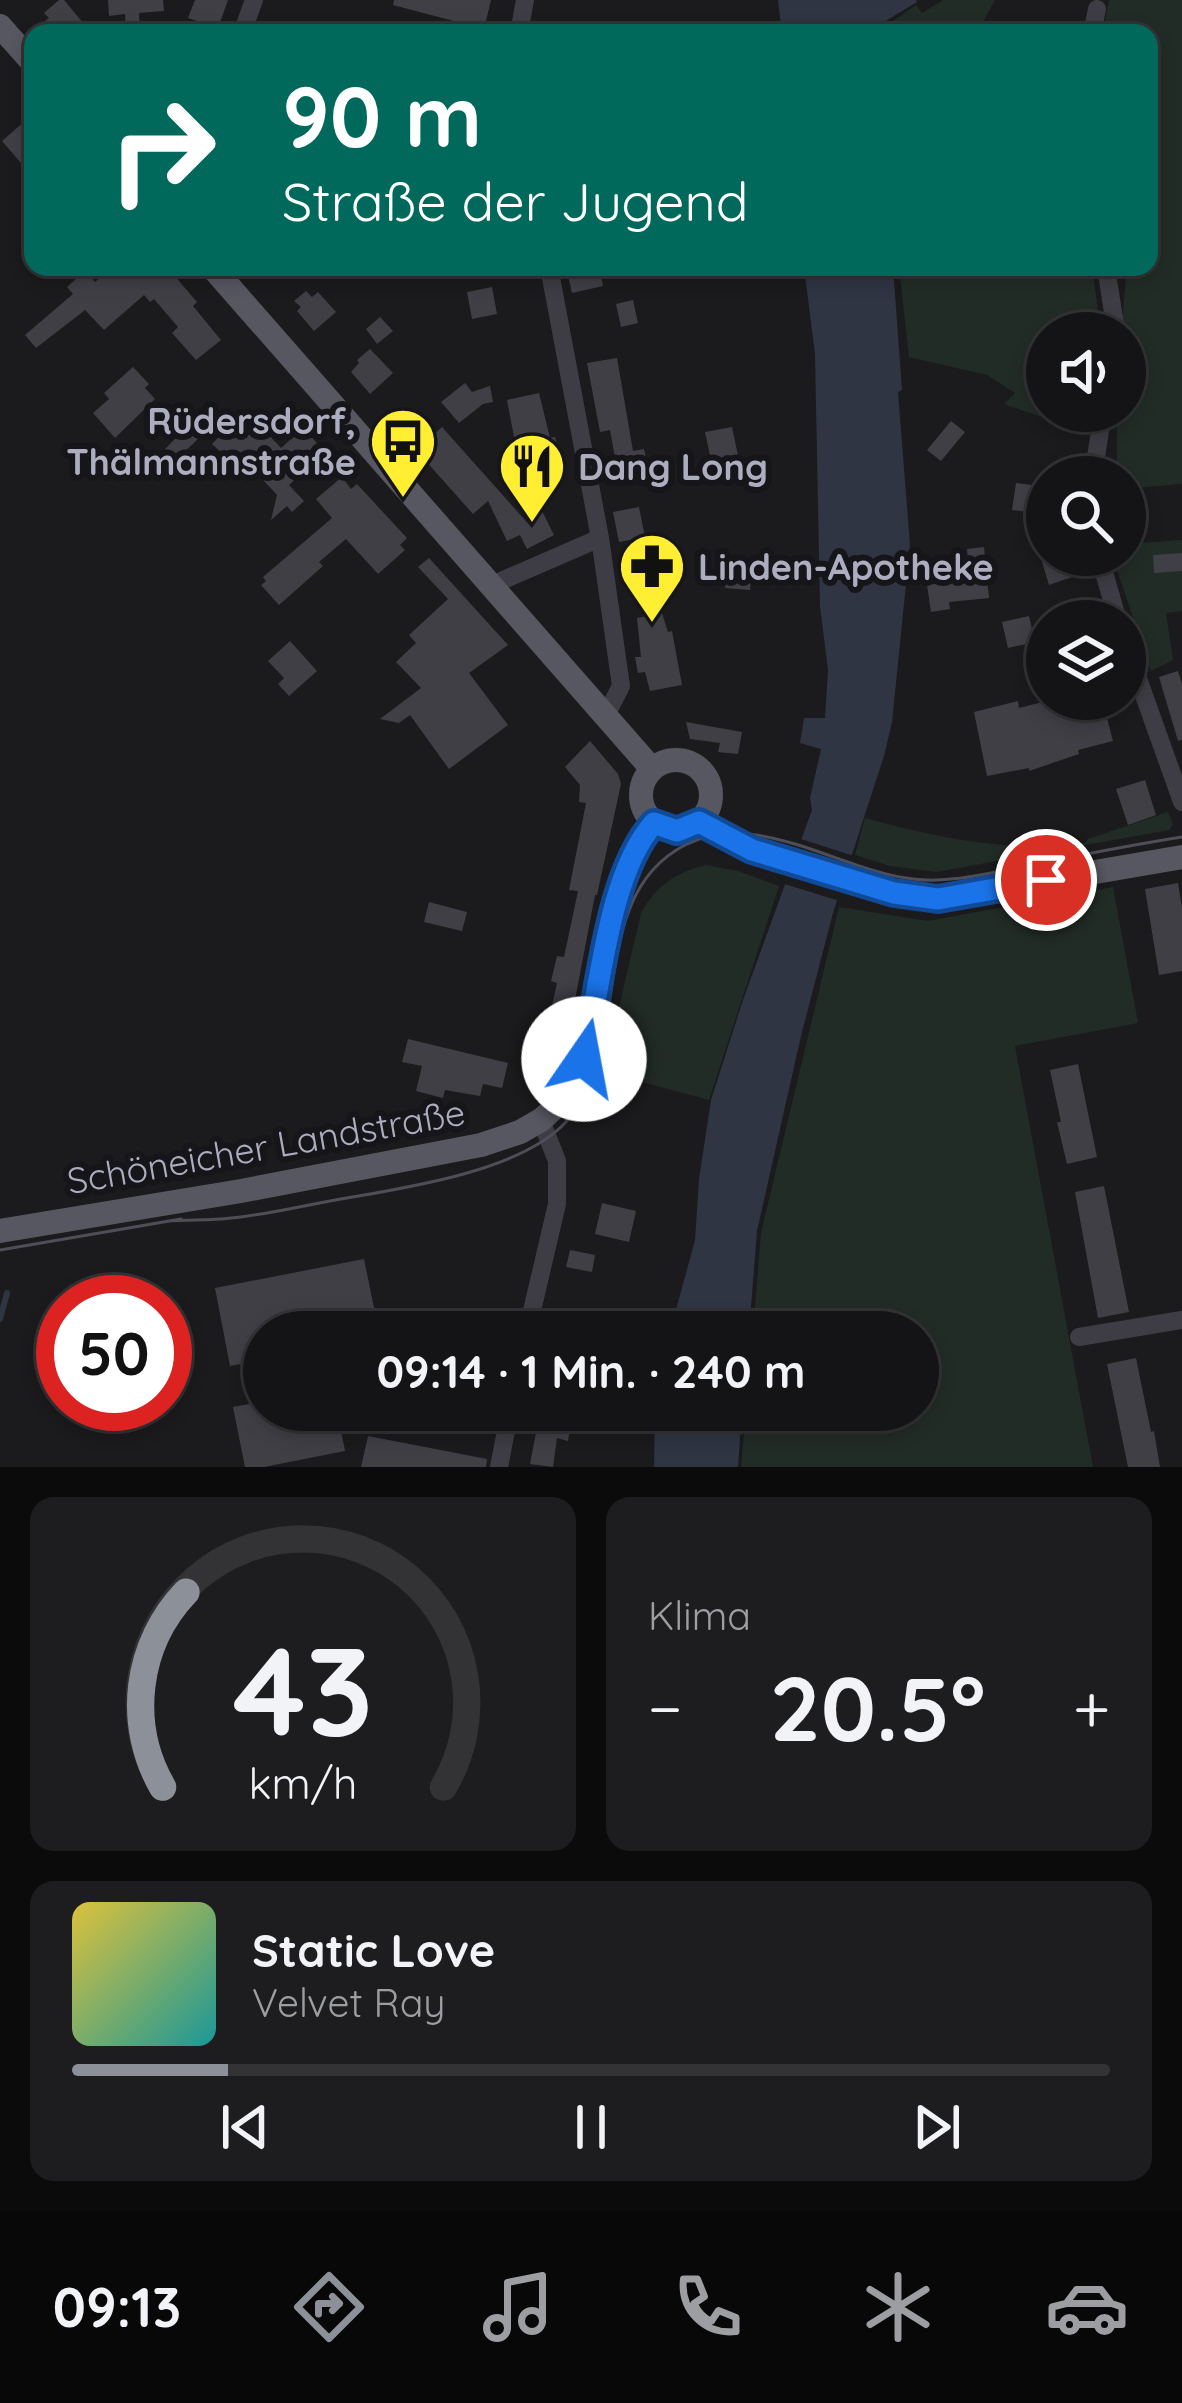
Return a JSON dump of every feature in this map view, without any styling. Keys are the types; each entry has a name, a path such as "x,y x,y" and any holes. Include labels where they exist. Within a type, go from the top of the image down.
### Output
{"main road":[{"path":"0,26 24,53"},
{"path":"220,276 652,769"},
{"path":"673,760 703,772 711,803 699,822 677,831 647,816 641,796 652,769 673,760"},
{"path":"699,822 752,850 880,890 938,899 1182,857"},
{"path":"541,1120 565,1098 580,1073 615,908 640,838 654,823"},
{"name":"Schöneicher Landstraße","path":"0,1231 481,1145 541,1120"}],"street":[{"path":"1094,24 1097,9"},
{"path":"551,276 600,538 621,686 606,715"},
{"path":"1107,276 1113,312"},
{"path":"492,585 600,538"},
{"path":"1146,701 1182,802"},
{"path":"532,1311 557,1204 557,1160 541,1120"},
{"path":"1079,1337 1182,1320"},
{"path":"499,1467 506,1431"}],"shaded area":[{"path":"943,0 995,0 982,24 889,24 916,5 922,13"},
{"path":"1109,0 1182,0 1182,484 1146,487 1146,456 1117,456 1117,432 1146,432 1146,312 1123,312 1126,276 1158,276 1158,24 1105,24"},
{"path":"900,276 1093,276 1098,312 1026,312 1026,412 1004,404 1015,393 987,375 909,357"},
{"path":"1182,540 1182,611 1166,613 1173,660 1151,671 1146,656 1146,600 1127,600 1119,576 1146,576 1146,543"},
{"path":"1168,812 1173,824 1169,830 936,872 855,855 865,818 974,842 1057,846 1085,843"},
{"path":"706,865 779,886 709,1100 608,1073 641,913 668,882"},
{"path":"1113,887 1138,1023 1015,1046 1093,1467 741,1467 744,1431 939,1431 939,1311 755,1311 761,1233 839,907 928,921"}],"water":[{"path":"778,0 917,2 883,24 781,24"},
{"path":"805,276 894,276 910,545 892,722 801,1036 757,1231 751,1311 676,1311 695,1240 711,1100 812,810 810,798 821,749 800,743 804,718 825,718 828,670 820,606 815,354"},
{"path":"655,1431 741,1431 738,1467 654,1467"}],"pier":[{"path":"795,837 857,857 843,902 778,882"}],"building":[{"path":"64,0 84,24 48,24 44,13"},
{"path":"108,0 163,0 164,11 139,13 140,24 126,24 125,14 109,16"},
{"path":"195,0 228,0 219,24 188,18"},
{"path":"394,0 491,0 485,24 465,24 393,5"},
{"path":"24,122 24,167 2,141"},
{"path":"79,276 90,276 95,282 102,276 175,276 221,340 196,360 172,333 178,327 154,299 150,302 144,295 104,330 85,310 36,348 25,335 73,294 67,287"},
{"path":"568,276 601,276 603,286 572,293"},
{"path":"492,287 497,314 472,319 467,292"},
{"path":"306,291 312,297 318,292 336,312 314,331 294,301"},
{"path":"633,300 638,323 621,327 616,304"},
{"path":"380,317 393,331 377,344 366,329"},
{"path":"370,349 393,373 370,394 351,372"},
{"path":"617,358 633,451 644,449 649,474 619,480 610,430 600,432 587,363"},
{"path":"133,367 155,399 115,438 93,413 109,399 104,393"},
{"path":"465,383 472,392 490,386 493,402 459,423 441,402"},
{"path":"539,393 563,470 522,479 507,400"},
{"path":"180,413 201,436 176,460 165,449 178,436 168,425"},
{"path":"251,416 281,448 303,428 325,452 289,485 304,501 292,512 287,506 271,520 277,495 241,456 233,463 212,444"},
{"path":"951,421 965,432 941,461 927,450"},
{"path":"442,427 532,528 524,487 529,485 554,535 527,549 520,535 507,541 488,501 473,514 416,450"},
{"path":"732,427 740,465 713,470 705,432"},
{"path":"342,477 351,489 357,484 407,538 400,545 405,550 378,574 346,539 279,605 261,585 266,581 263,577 332,518 316,499"},
{"path":"1016,483 1026,484 1026,512 1012,510"},
{"path":"639,507 645,537 619,542 613,512"},
{"path":"984,547 989,598 949,602 950,609 931,612 927,585 970,579 967,549"},
{"path":"1182,553 1182,571 1154,573 1153,555"},
{"path":"429,558 508,645 469,673 508,725 449,769 410,715 399,723 380,719 421,688 396,662 416,643 409,635 448,599 418,567"},
{"path":"728,561 752,563 750,590 725,588"},
{"path":"1046,576 1075,576 1049,585"},
{"path":"662,613 668,632 672,631 682,685 650,691 645,672 638,673 635,657 641,657 637,618"},
{"path":"1026,617 1026,644 1008,648 1002,622"},
{"path":"290,641 317,671 289,696 278,684 284,678 268,661"},
{"path":"1178,671 1182,740 1178,741 1159,677"},
{"path":"1018,701 1019,708 1026,706 1026,720 1108,720 1113,741 1029,771 987,776 974,712"},
{"path":"686,722 742,732 738,754 718,752 720,743 690,739"},
{"path":"590,741 621,784 567,1042 545,1037 557,983 551,981 557,956 564,957 578,891 569,890 586,803 579,802 580,785 565,767"},
{"path":"1145,780 1156,815 1128,825 1116,789"},
{"path":"1178,883 1182,971 1159,975 1145,889"},
{"path":"429,902 467,912 462,931 424,922"},
{"path":"408,1039 508,1063 502,1088 483,1084 480,1096 445,1090 443,1098 416,1091 422,1066 402,1062"},
{"path":"1078,1064 1097,1157 1067,1164 1050,1070"},
{"path":"1104,1186 1129,1312 1098,1318 1075,1192"},
{"path":"602,1203 636,1211 629,1242 595,1234"},
{"path":"570,1250 595,1255 592,1272 566,1267"},
{"path":"364,1259 375,1311 243,1311 243,1374 241,1364 230,1366 215,1288"},
{"path":"1136,1358 1160,1467 1128,1467 1107,1364"},
{"path":"243,1405 243,1431 341,1431 345,1451 245,1467 233,1407"},
{"path":"536,1431 570,1431 568,1441 557,1438 553,1467 530,1464"},
{"path":"368,1436 487,1459 486,1467 361,1467"}],"waterway":[{"path":"0,1319 7,1293"}],"tram line":[{"path":"168,1221 256,1215 419,1185 484,1168 539,1143 561,1127 584,1096 598,1060 620,939 633,902 653,870 685,845 712,836 770,837 885,874 942,880 1182,837"},
{"path":"0,1250 181,1219"}],"place":[{"name":"Rüdersdorf, Thälmannstraße","path":"403,500"},
{"name":"Dang Long","path":"532,525"},
{"name":"Linden-Apotheke","path":"652,625"}],"route":[{"path":"584,1059 615,908 640,838 654,823 677,831 699,822 752,850 894,893 938,899 1046,880"}]}
